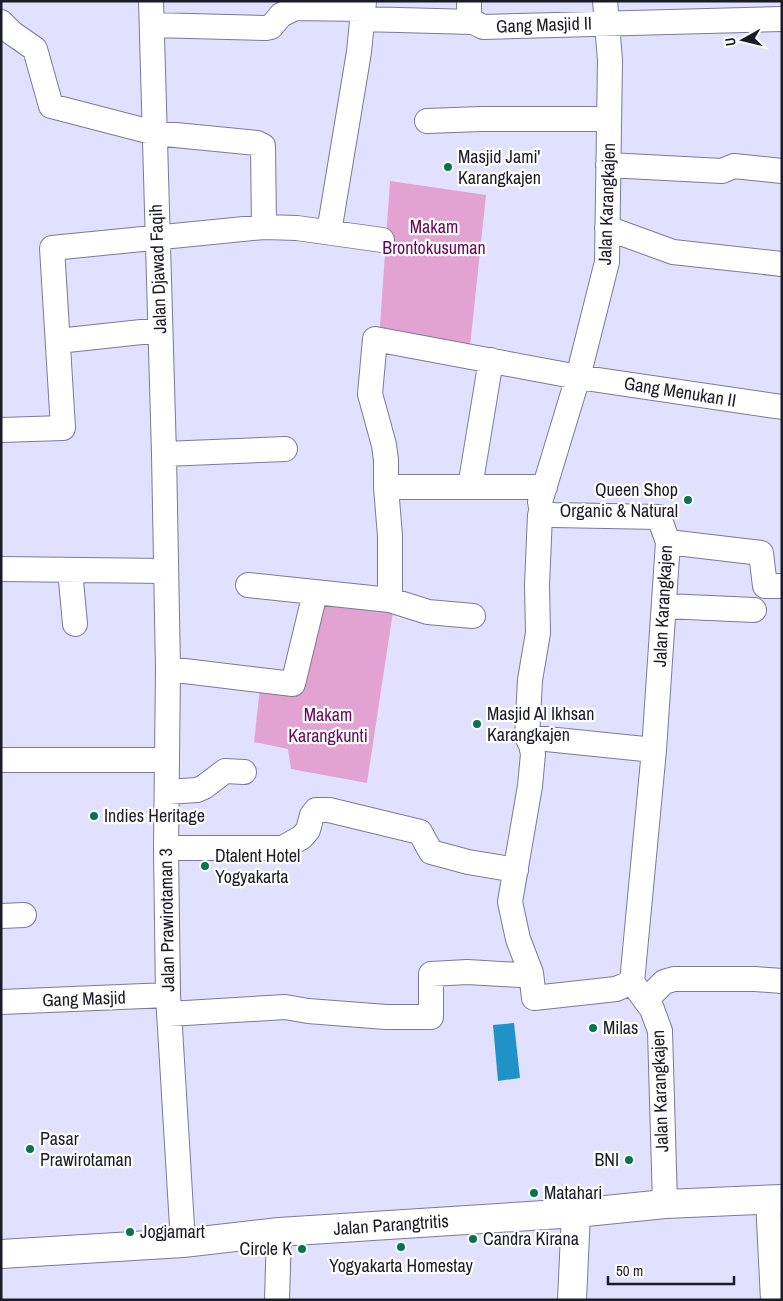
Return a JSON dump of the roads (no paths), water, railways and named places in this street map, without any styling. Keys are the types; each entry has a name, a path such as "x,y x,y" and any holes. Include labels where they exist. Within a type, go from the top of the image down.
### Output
{"main road":[{"name":"Jalan Parangtritis","path":"1,1254 183,1243 279,1232 576,1213 664,1204 775,1199"},
{"path":"572,1300 576,1213"}],"street":[{"name":"Jalan Djawad Faqih","path":"151,1 164,454 164,536"},
{"name":"Gang Masjid II","path":"152,25 266,28 271,27 280,16 295,8 471,12 483,27 607,12 782,19"},
{"path":"329,232 359,52 363,10"},
{"name":"Jalan Karangkajen","path":"607,12 610,60 607,262 578,377 540,502 542,512 553,515 660,517 668,542 639,991 657,1019 660,1031 664,1204"},
{"path":"1,22 12,33 35,49 51,106 155,133 257,143 263,146 264,227"},
{"path":"427,121 609,119"},
{"path":"608,165 722,171 734,166 782,171"},
{"path":"1,430 62,428 52,248 264,227 297,228 382,240"},
{"path":"608,228 673,252 782,264"},
{"path":"58,341 160,330"},
{"name":"Gang Menukan II","path":"386,486 384,445 370,394 375,339 578,377 782,407"},
{"path":"470,487 491,360"},
{"path":"164,454 285,449"},
{"path":"390,600 390,536 386,486 544,487"},
{"path":"542,512 540,515 537,585 538,633 530,680 527,737 533,754 530,786 510,902 518,939 531,973 534,998 616,989 639,991 674,979 782,981"},
{"name":"Jalan Prawirotaman 3","path":"164,536 168,669 166,760 168,1005 183,1243"},
{"path":"668,542 761,554 765,586 782,586"},
{"path":"1,569 165,571"},
{"path":"70,570 75,624"},
{"path":"248,585 390,600 428,612 473,616"},
{"path":"168,669 293,684 315,592"},
{"path":"665,606 754,610"},
{"path":"527,737 654,750"},
{"path":"1,760 166,760"},
{"path":"167,792 197,790 225,771 244,772"},
{"path":"166,848 284,848 302,837 308,830 312,815 316,810 329,810 420,832 431,852 468,862 516,870"},
{"name":"Gang Masjid","path":"1,1002 285,1007 308,1011 386,1017 431,1017 431,974 468,972 520,975 531,973"},
{"path":"773,1300 775,1199"},
{"path":"276,1300 279,1232"}],"water":[{"path":"514,1023 520,1078 498,1081 493,1025"}],"place":[{"name":"Masjid Jami' Karangkajen","path":"448,167"},
{"name":"Queen Shop Organic & Natural","path":"688,500"},
{"name":"Masjid Al Ikhsan Karangkajen","path":"477,724"},
{"name":"Indies Heritage","path":"94,816"},
{"name":"Dtalent Hotel Yogyakarta","path":"205,866"},
{"name":"Milas","path":"593,1028"},
{"name":"Pasar Prawirotaman","path":"30,1149"},
{"name":"BNI","path":"629,1160"},
{"name":"Matahari","path":"534,1193"},
{"name":"Jogjamart","path":"130,1232"},
{"name":"Candra Kirana","path":"473,1239"},
{"name":"Yogyakarta Homestay","path":"401,1247"},
{"name":"Circle K","path":"302,1249"}],"park label":[{"name":"Makam Brontokusuman","path":"434,237"},
{"name":"Makam Karangkunti","path":"328,725"}]}
